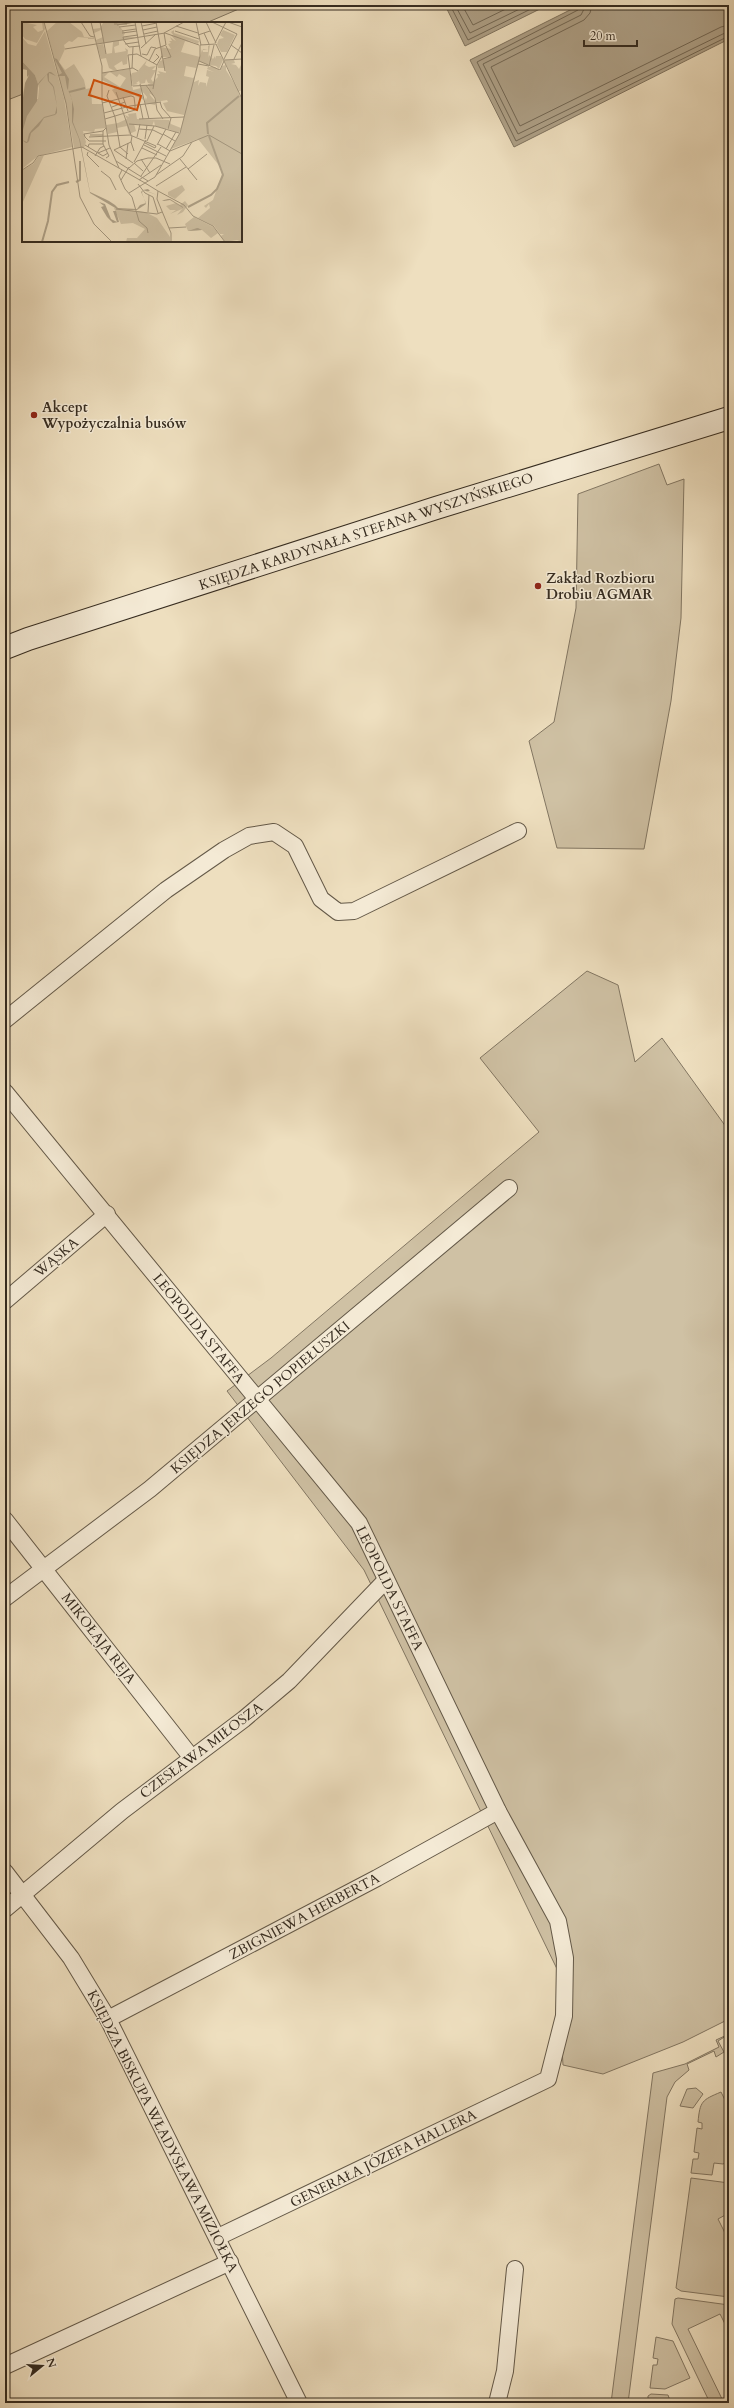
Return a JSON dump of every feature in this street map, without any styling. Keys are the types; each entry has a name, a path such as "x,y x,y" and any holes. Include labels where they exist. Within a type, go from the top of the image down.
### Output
{"street":[{"name":"KSIĘDZA KARDYNAŁA STEFANA WYSZYŃSKIEGO","path":"5,648 28,639 436,508 729,418"},
{"path":"5,1020 166,890 224,850 249,836 274,832 295,846 321,899 338,912 354,911 518,831"},
{"name":"LEOPOLDA STAFFA","path":"5,1092 107,1214 257,1400 359,1523 498,1811 558,1921 564,1958 564,2016 548,2079"},
{"name":"KSIĘDZA JERZEGO POPIEŁUSZKI","path":"5,1598 150,1489 509,1188"},
{"name":"WĄSKA","path":"5,1301 107,1214"},
{"name":"MIKOŁAJA REJA","path":"5,1520 192,1758"},
{"name":"CZESŁAWA MIŁOSZA","path":"5,1909 22,1893 122,1811 289,1681 386,1580"},
{"name":"ZBIGNIEWA HERBERTA","path":"108,2019 377,1878 498,1811"},
{"name":"KSIĘDZA BISKUPA WŁADYSŁAWA MIZIOŁKA","path":"5,1872 71,1958 108,2019 218,2237 299,2403"},
{"name":"GENERAŁA JÓZEFA HALLERA","path":"218,2237 548,2079"},
{"path":"5,2366 230,2262"},
{"path":"498,2403 505,2371 516,2270"}],"shaded area":[{"path":"5,5 248,5 208,22 22,22 22,94 5,101"},
{"path":"659,464 667,485 684,479 681,618 671,701 644,849 557,848 529,741 554,722 576,608 578,494"},
{"path":"587,971 618,985 635,1062 662,1038 729,1131 729,2019 683,2042 603,2074 563,2065 557,1969 364,1570 227,1391 271,1358 539,1132 480,1058"},
{"path":"729,2034 718,2041 724,2052 716,2057 714,2051 687,2064 689,2070 675,2082 667,2097 628,2403 611,2403 653,2073 685,2064 719,2047 716,2040"},
{"path":"696,2088 703,2094 693,2108 680,2106 687,2089"},
{"path":"721,2092 729,2108 729,2161 723,2164 714,2163 712,2175 691,2173 693,2159 698,2159 699,2153 694,2152 697,2128 702,2129 702,2123 698,2122 701,2105 706,2099"},
{"path":"691,2178 729,2183 729,2213 718,2219 729,2241 729,2297 681,2291 676,2288"},
{"path":"678,2298 729,2305 729,2332 720,2314 688,2329 724,2403 710,2403 672,2324 675,2299"},
{"path":"656,2337 673,2341 690,2378 665,2389 650,2388 653,2365 657,2365 658,2359 653,2358"},
{"path":"651,2394 668,2395 671,2403 648,2403 648,2396"}],"water":[{"path":"445,5 548,5 465,46"},
{"path":"580,5 729,5 729,39 514,147 470,60"}],"place":[{"name":"Akcept Wypożyczalnia busów","path":"34,415"},
{"name":"Zakład Rozbioru Drobiu AGMAR","path":"538,586"}]}
